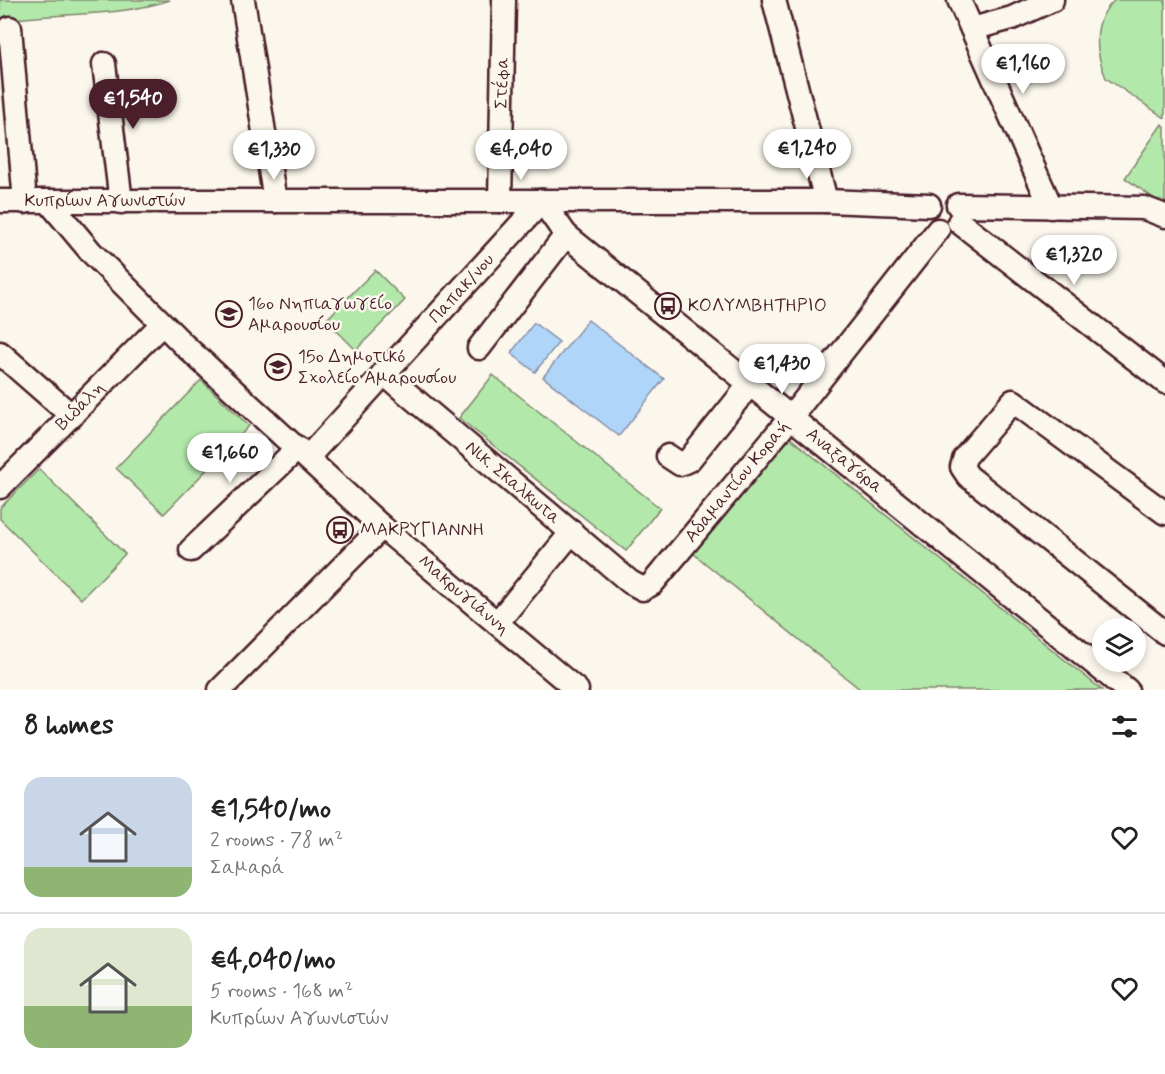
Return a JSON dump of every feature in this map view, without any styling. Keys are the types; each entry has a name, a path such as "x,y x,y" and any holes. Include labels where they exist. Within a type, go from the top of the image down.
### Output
{"street":[{"path":"243,0 274,201"},
{"name":"Στέφα","path":"500,201 504,0"},
{"path":"774,0 826,201"},
{"path":"959,0 1051,207"},
{"path":"972,29 1012,18 1052,0"},
{"path":"10,27 25,202"},
{"path":"104,64 121,202"},
{"name":"Κυπρίων Αγωνιστών","path":"0,201 826,201 929,205 944,197 952,219 1051,207 1143,208 1165,216"},
{"name":"Αναξαγόρα","path":"542,201 566,235 1127,690"},
{"name":"Παπακ/νου","path":"303,452 383,373 542,201"},
{"name":"Μακρυγιάννη","path":"49,202 91,252 162,324 382,527 577,690"},
{"path":"952,219 1165,382"},
{"name":"Αδαμαντίου Κοραή","path":"643,589 652,584 952,219"},
{"path":"478,348 566,235"},
{"name":"Βιδάλη","path":"0,488 162,324"},
{"path":"0,353 72,416"},
{"name":"Νικ. Σκαλκωτα","path":"383,373 630,582 643,589"},
{"path":"668,456 680,464 689,460 750,384"},
{"path":"1165,513 1013,401 965,457 962,467 968,476 1165,633"},
{"path":"191,550 303,452"},
{"path":"220,690 382,527"},
{"path":"497,623 572,532"}],"green space":[{"path":"0,0 170,0 129,10 0,21"},
{"path":"1115,0 1165,0 1165,118 1106,78 1099,57 1097,37 1102,17"},
{"path":"1162,124 1165,127 1165,206 1125,178"},
{"path":"375,270 405,300 356,350 326,320"},
{"path":"493,375 660,508 626,551 459,418"},
{"path":"201,380 249,426 164,514 116,468"},
{"path":"788,436 1102,690 861,690 689,550"},
{"path":"39,469 125,554 81,599 0,519 0,508"}],"water":[{"path":"588,320 664,379 619,436 543,377"},
{"path":"534,323 559,342 535,372 511,353"}],"place":[{"name":"ΚΟΛΥΜΒΗΤΗΡΙΟ","path":"668,306"},
{"name":"16ο Νηπιαγωγείο Αμαρουσίου","path":"229,314"},
{"name":"15ο Δημοτικό Σχολείο Αμαρουσίου","path":"278,367"},
{"name":"ΜΑΚΡΥΓΙΑΝΝΗ","path":"340,530"}]}
